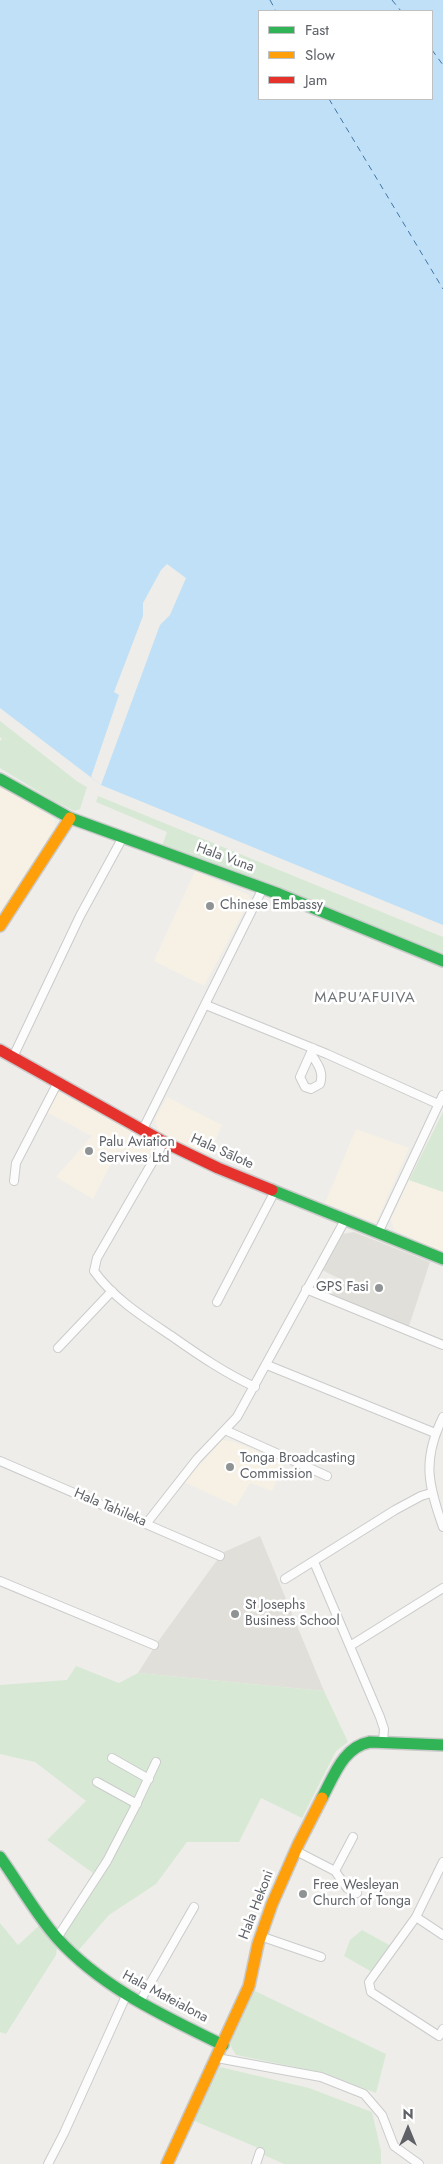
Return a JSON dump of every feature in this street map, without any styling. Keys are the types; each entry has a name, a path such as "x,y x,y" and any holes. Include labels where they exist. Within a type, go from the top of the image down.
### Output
{"main road":[{"name":"Hala Vuna","path":"0,779 70,818 263,888 443,961"},
{"path":"0,926 70,818"},
{"name":"Hala Sālote","path":"0,1050 164,1142 275,1191 443,1259"},
{"name":"Hala Hekoni","path":"167,2164 249,1986 266,1916 296,1851 346,1754 359,1744 383,1742 443,1745"},
{"name":"Hala Mateialona","path":"0,1857 57,1938 96,1974 126,1996 223,2045"}],"street":[{"path":"13,1057 80,916 123,838"},
{"path":"143,1130 263,888"},
{"path":"206,1005 438,1104"},
{"path":"14,1181 16,1163 58,1082"},
{"path":"378,1233 443,1094"},
{"path":"164,1142 97,1258 94,1271 112,1291 142,1316 217,1368 255,1387"},
{"path":"217,1302 275,1191"},
{"path":"146,1524 197,1459 238,1417 345,1220"},
{"path":"306,1289 443,1345"},
{"path":"58,1348 112,1291"},
{"path":"267,1365 435,1433"},
{"path":"443,1417 435,1433 428,1463 431,1493 443,1527"},
{"path":"225,1430 327,1476"},
{"name":"Hala Tahileka","path":"0,1461 220,1556"},
{"path":"285,1579 395,1510 421,1496 431,1493"},
{"path":"314,1562 380,1717 384,1729 383,1742"},
{"path":"0,1581 154,1645"},
{"path":"350,1646 443,1588"},
{"path":"112,1758 149,1779"},
{"path":"57,1938 106,1862 137,1804 156,1762"},
{"path":"97,1782 137,1804"},
{"path":"334,1871 353,1837"},
{"path":"296,1851 334,1871 347,1888 357,1893"},
{"path":"443,1862 416,1917 369,1982 371,1992 439,2036 443,2029"},
{"path":"140,2003 194,1907"},
{"path":"416,1917 443,1935"},
{"path":"260,1936 321,1957"},
{"path":"48,2164 126,1996"},
{"path":"217,2058 321,2078 364,2094 382,2115 394,2146 419,2164"},
{"path":"256,2164 260,2152"}],"shaded area":[{"path":"0,786 54,818 56,829 0,913"},
{"path":"195,871 249,895 250,900 204,986 154,961"},
{"path":"60,1092 154,1144 156,1148 147,1165 118,1150 93,1199 56,1177 92,1136 46,1112 55,1093"},
{"path":"167,1097 222,1125 209,1155 159,1133 155,1119"},
{"path":"356,1129 409,1148 376,1223 325,1203"},
{"path":"409,1180 443,1192 443,1252 394,1230 391,1219"},
{"name":"GPS Fasi","path":"354,1232 430,1262 409,1326 331,1297 340,1279 322,1270 343,1234"},
{"path":"222,1440 232,1441 285,1462 272,1491 250,1483 236,1506 184,1482"},
{"name":"St Josephs Business School","path":"260,1536 324,1691 138,1673 157,1643 220,1556 224,1552"}],"green space":[{"path":"0,721 87,787 80,809 74,811 54,801 0,768 0,741 2,739 0,737"},
{"path":"98,796 443,937 443,954 266,884 162,846 167,832 96,802"},
{"path":"443,1112 443,1192 409,1180"},
{"path":"76,1666 119,1683 138,1673 324,1691 348,1742 336,1751 302,1818 261,1798 239,1842 187,1842 156,1884 109,1915 77,1952 57,1931 93,1873 47,1840 86,1801 35,1762 0,1754 0,1685 67,1680"},
{"path":"0,1923 18,1945 41,1924 57,1947 56,1955 6,2034 0,2032"},
{"path":"362,1930 391,1946 372,1972 344,1956 350,1940"},
{"path":"253,1990 386,2054 376,2093 324,2073 236,2055 230,2045"},
{"path":"220,2067 309,2088 372,2112 381,2151 381,2164 284,2164 264,2155 256,2147 192,2120"}],"water":[{"path":"0,0 443,0 443,925 101,785 0,708"}],"pier":[{"path":"167,564 186,578 170,615 160,625 101,785 91,777 119,695 114,692 143,616 143,603 161,570"}],"ferry route":[{"path":"270,0 275,10"},
{"path":"392,0 400,10"},
{"path":"433,51 443,65"},
{"path":"330,100 443,289"}],"traffic: fast":[{"path":"0,779 70,818 279,894 443,961"},
{"path":"272,1190 443,1259"},
{"path":"322,1798 340,1764 346,1756 361,1745 370,1742 443,1745"},
{"path":"0,1857 42,1920 75,1956 114,1986 156,2012 223,2045"}],"traffic: slow":[{"path":"0,926 70,818"},
{"path":"167,2164 249,1986 258,1944 272,1904 298,1845 322,1798"}],"traffic: jam":[{"path":"0,1050 164,1142 218,1168 272,1190"}],"place":[{"name":"Chinese Embassy","path":"210,906"},
{"name":"Palu Aviation Servives Ltd","path":"89,1151"},
{"name":"GPS Fasi","path":"379,1288"},
{"name":"Tonga Broadcasting Commission","path":"230,1467"},
{"name":"St Josephs Business School","path":"235,1614"},
{"name":"Free Wesleyan Church of Tonga","path":"303,1894"}],"district":[{"name":"MAPU'AFUIVA","path":"365,998"}]}
